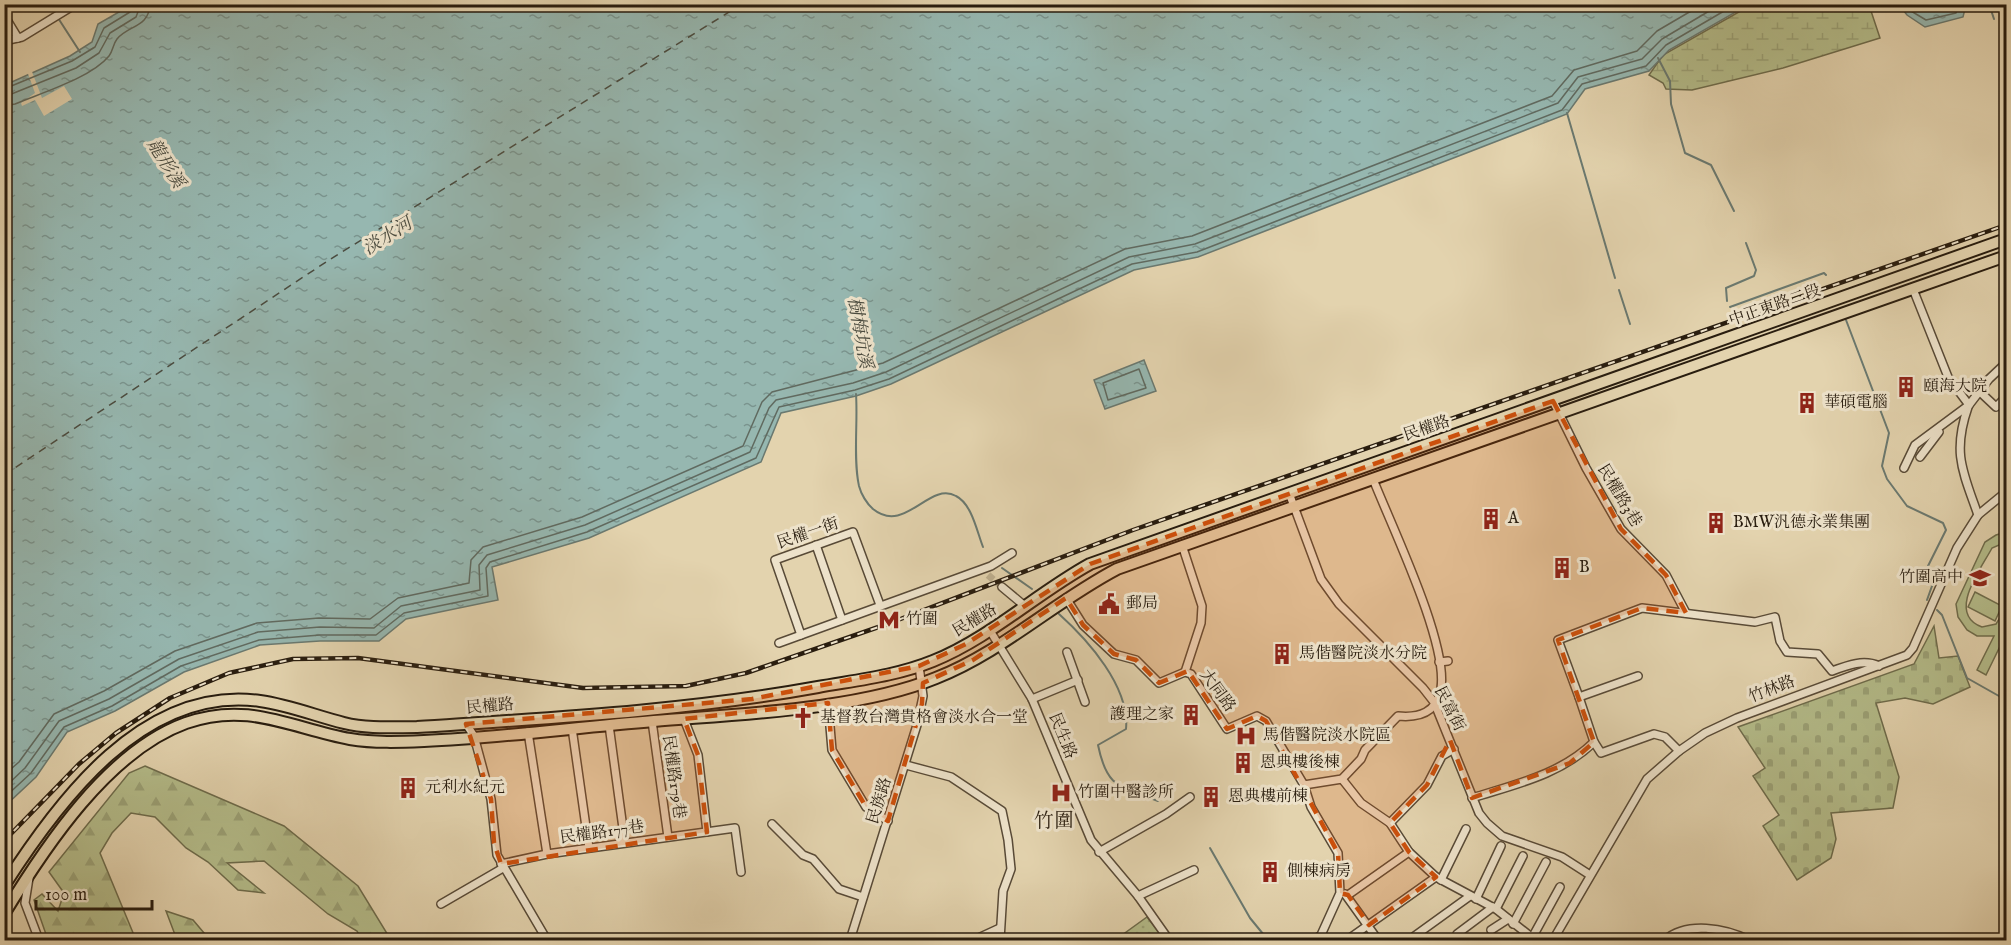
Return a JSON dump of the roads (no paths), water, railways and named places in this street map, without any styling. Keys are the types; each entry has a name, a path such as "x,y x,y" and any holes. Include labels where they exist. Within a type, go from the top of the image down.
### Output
{"main road":[{"name":"中正東路二段","path":"1553,401 2007,239"},
{"name":"中正東路二段","path":"1558,415 2007,256"},
{"name":"民權路","path":"4,886 43,831 79,787 109,757 150,724 189,707 210,702 258,701 369,727 466,724 752,699 876,677 919,666 951,653 1026,607 1061,580 1090,564 1553,401"},
{"name":"民權路","path":"4,914 64,826 102,783 132,755 161,735 186,723 212,717 258,715 366,741 426,741 684,719 828,703 923,683 973,660 1066,598 1117,569 1558,415"}],"street":[{"path":"4,41 18,38 76,4"},
{"path":"4,15 18,38"},
{"path":"1913,289 1948,377 1969,405"},
{"path":"1978,515 1958,454 1960,429 1969,405 1979,391 2007,363"},
{"path":"1979,391 1996,407 2007,397"},
{"name":"民權路3巷","path":"1553,401 1558,415 1621,529 1666,575 1686,613"},
{"path":"1904,468 1915,445 1969,405"},
{"path":"1920,457 1942,427"},
{"path":"1314,940 1321,935 1340,893 1338,853 1311,807 1304,785 1342,779 1361,759 1365,750 1398,717 1418,718 1430,711 1441,688 1435,635 1373,479"},
{"name":"竹林路","path":"1553,938 1647,780 1679,751 1705,733 1737,718 1898,660 1913,648 1957,548 1978,515 2007,492"},
{"name":"民富街","path":"1289,493 1321,579 1339,604 1424,688 1434,702 1479,813 1502,836 1562,857 1590,875"},
{"name":"民權一街","path":"801,635 775,560 853,532 880,605"},
{"path":"816,545 842,620"},
{"path":"1182,545 1202,606 1201,623 1185,672"},
{"path":"779,643 880,605 985,571 1012,553"},
{"path":"1002,587 1026,607"},
{"name":"大同路","path":"1066,598 1083,625 1114,654 1136,660 1159,683 1185,672 1191,674 1200,684 1227,729 1257,716 1266,721 1304,785"},
{"path":"1679,751 1665,737 1654,734 1601,753 1594,742 1558,640 1642,608 1755,622 1775,617 1780,641 1786,652 1818,654 1832,671 1870,662 1879,666"},
{"name":"民生路","path":"988,629 999,643 1032,699 1074,803 1099,852 1138,896 1169,940"},
{"path":"1067,652 1085,702"},
{"path":"1439,662 1448,661"},
{"name":"民族路","path":"850,940 906,765 922,704 923,683 919,666"},
{"path":"1579,697 1638,676"},
{"path":"1032,699 1078,680"},
{"path":"828,703 832,750 866,807 888,821"},
{"path":"684,719 698,755 707,832"},
{"name":"民權路179巷","path":"652,721 668,837"},
{"path":"466,724 474,736 491,799 495,816 494,843 502,866 546,939"},
{"path":"609,725 625,843"},
{"path":"572,728 589,848"},
{"path":"528,732 547,854"},
{"path":"1472,798 1548,774 1570,763 1594,742"},
{"path":"1390,823 1427,785 1442,756 1454,749"},
{"path":"906,765 951,777 1002,811 1011,869 1003,891 1000,940"},
{"path":"1342,779 1361,803 1390,823 1409,852 1438,878 1495,908 1534,939 1560,887"},
{"path":"1099,852 1166,814 1190,797"},
{"path":"772,824 803,855 813,859 839,889 863,897"},
{"name":"民權路177巷","path":"441,904 502,866 547,854 735,828 741,872"},
{"path":"1347,940 1438,878 1466,829"},
{"path":"1409,940 1473,898 1501,846"},
{"path":"1348,895 1409,852"},
{"path":"1457,933 1495,908 1523,856"},
{"path":"1491,930 1510,921 1546,862"},
{"path":"1138,896 1194,870"},
{"name":"民權路","path":"29,878 25,903 39,940"},
{"path":"1340,893 1348,895 1378,940"},
{"path":"974,940 1000,928"},
{"path":"1665,940 1674,933 1707,929 1733,932 1749,940"}],"water":[{"name":"淡水河","path":"131,5 1748,5 1669,50 1649,71 1585,89 1567,114 1198,257 1134,270 891,384 856,396 781,413 761,462 589,538 492,567 498,600 406,619 379,641 320,641 260,645 184,672 115,711 67,732 36,777 5,806 5,85 70,56 92,42 98,24"},
{"path":"1899,5 1966,5 1963,17 1925,27 1907,15"},
{"path":"1144,360 1156,391 1105,409 1094,380"}],"waterway":[{"name":"龍形溪","path":"49,4 80,52"},
{"path":"1989,4 1994,19"},
{"path":"1658,58 1670,81 1671,104 1685,153 1711,165 1734,211"},
{"path":"1567,113 1615,278"},
{"path":"1727,301 1726,288 1754,276 1756,270 1746,243"},
{"path":"1730,307 1824,273 1826,275"},
{"path":"1619,290 1630,324"},
{"path":"1846,320 1889,433 1882,466 1887,479 1907,506 1943,523 1946,530 1928,566 1932,586 1927,600"},
{"name":"樹梅坑溪","path":"856,394 857,475 860,489 873,509 885,515 896,516 936,495 946,493 956,496 962,500 970,512 983,547"},
{"name":"樹梅坑溪","path":"1002,568 1032,589"},
{"path":"1937,610 1942,615 1967,678 2006,700"},
{"name":"樹梅坑溪","path":"1059,614 1094,651 1114,681 1121,697 1126,729 1098,745 1106,770 1117,784 1158,801"},
{"name":"樹梅坑溪","path":"1210,848 1250,918 1268,940"}],"tunnel":[{"path":"988,575 1002,587"}],"railway":[{"path":"4,841 79,764 116,733 170,698 229,673 293,659 358,658 583,688 686,686 746,673 890,623 1133,530 2006,225"}],"place":[{"name":"頤海大院","path":"1906,387"},
{"name":"華碩電腦","path":"1807,403"},
{"name":"A","path":"1491,519"},
{"name":"BMW汎德永業集團","path":"1716,523"},
{"name":"B","path":"1562,568"},
{"name":"竹圍高中","path":"1980,578"},
{"name":"郵局","path":"1109,604"},
{"name":"竹圍","path":"889,620"},
{"name":"馬偕醫院淡水分院","path":"1282,654"},
{"name":"護理之家","path":"1191,715"},
{"name":"基督教台灣貴格會淡水合一堂","path":"803,718"},
{"name":"馬偕醫院淡水院區","path":"1246,736"},
{"name":"恩典樓後棟","path":"1243,763"},
{"name":"元利水紀元","path":"408,788"},
{"name":"竹圍中醫診所","path":"1061,793"},
{"name":"恩典樓前棟","path":"1211,797"},
{"name":"側棟病房","path":"1270,872"}],"district":[{"name":"竹圍","path":"1054,821"}]}
